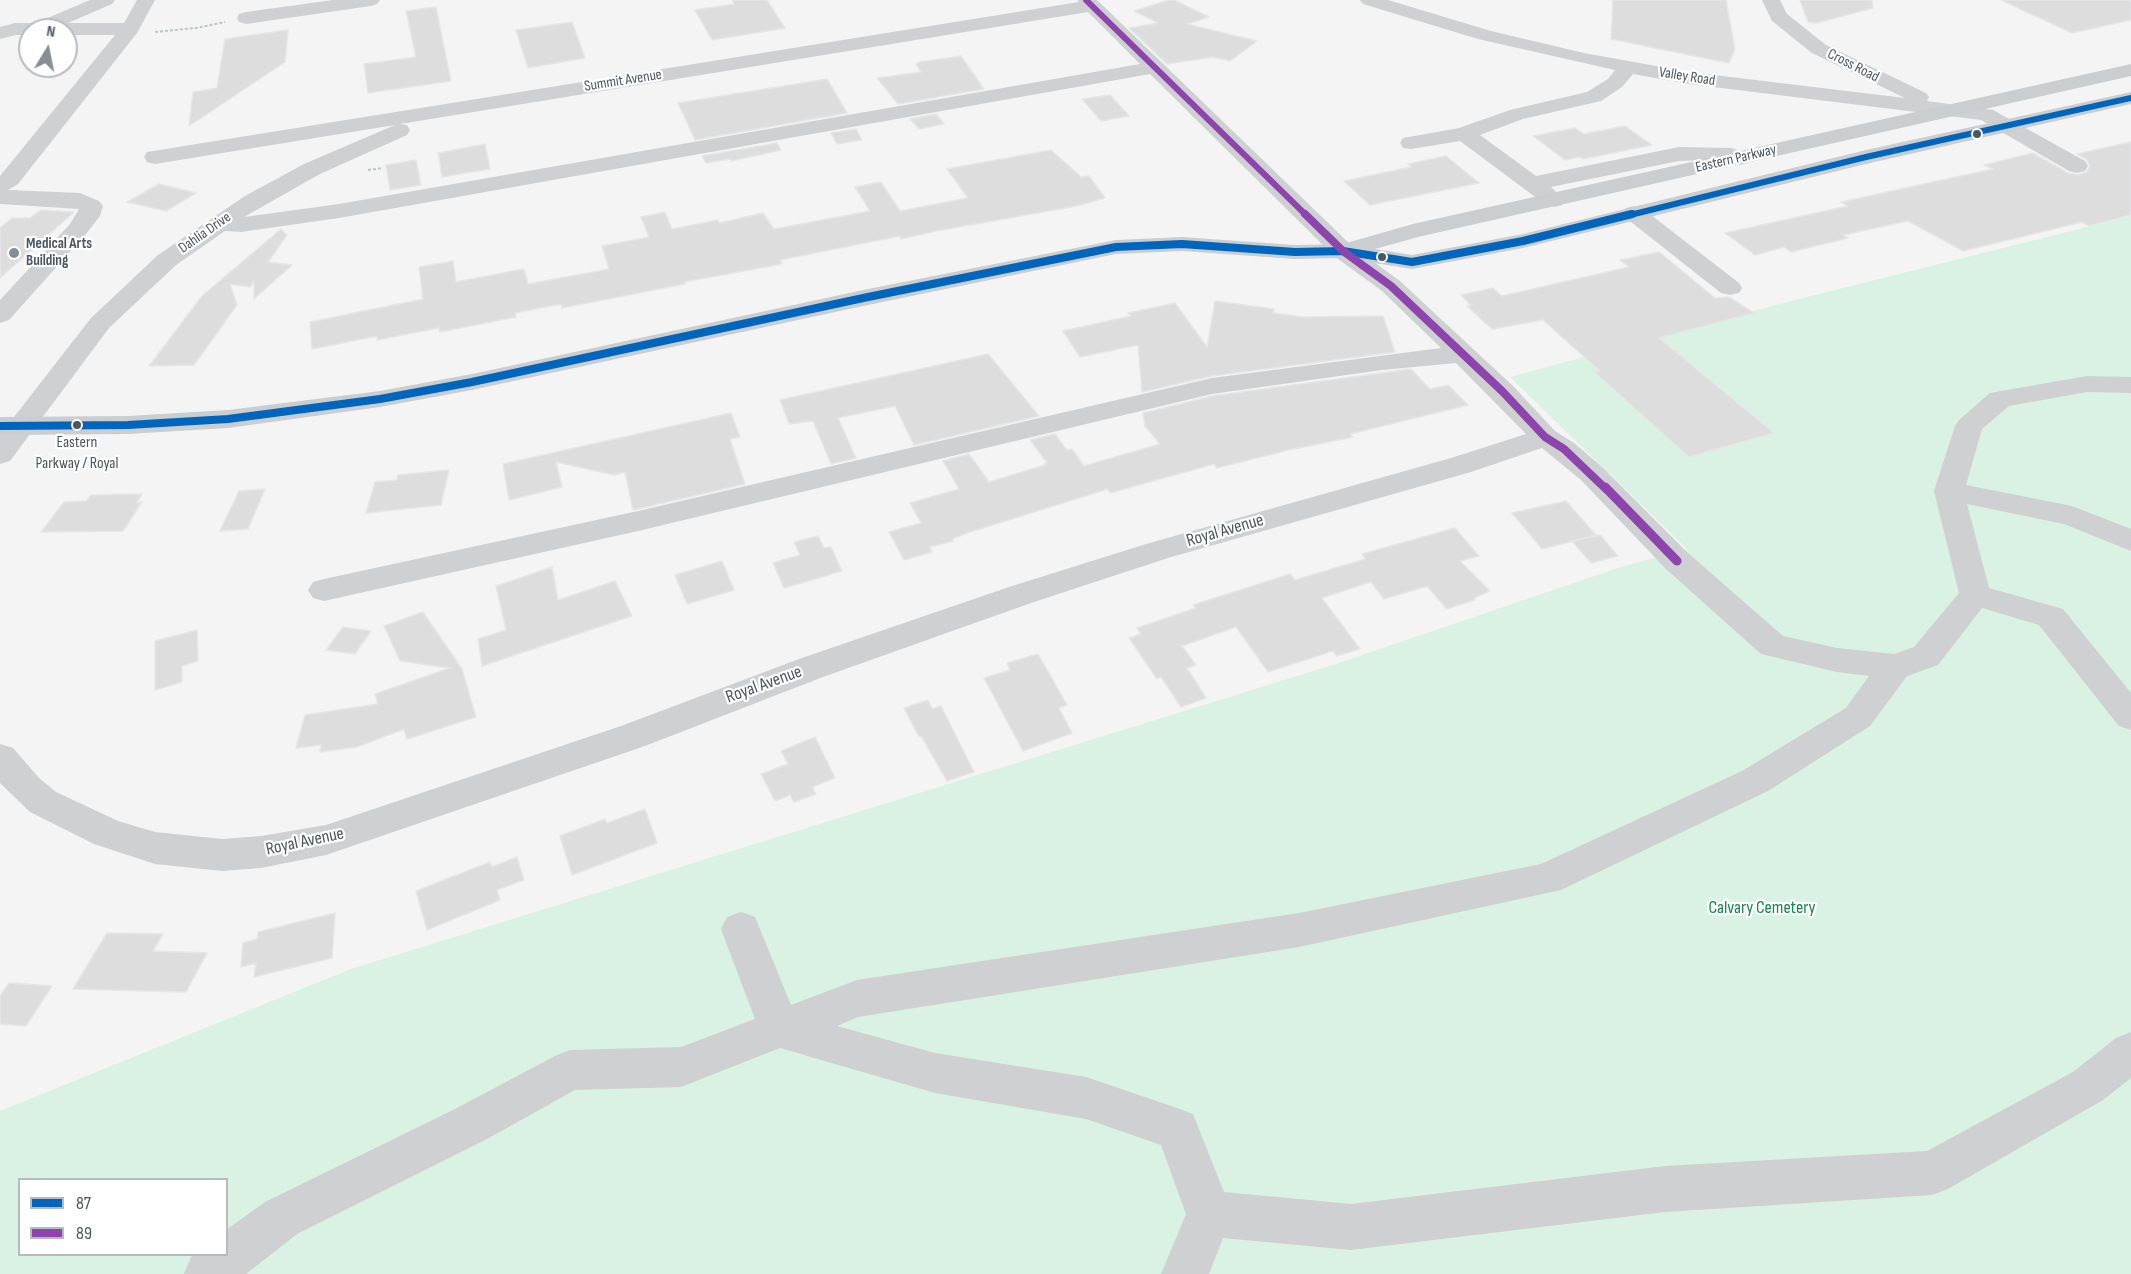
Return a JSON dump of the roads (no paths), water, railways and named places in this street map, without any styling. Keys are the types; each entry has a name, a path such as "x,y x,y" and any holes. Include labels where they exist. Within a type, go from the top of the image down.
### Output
{"main road":[{"name":"Eastern Parkway","path":"1343,251 1413,231 2131,70"},
{"name":"Eastern Parkway","path":"12,426 128,425 228,419 380,399 472,382 891,292 1116,248 1150,244 1182,244 1295,252 1343,251 1412,261 1523,241 1877,155 2131,98"}],"street":[{"path":"63,18 106,0"},
{"path":"0,315 78,229 88,216 91,206 80,200 0,194 128,32 146,0"},
{"path":"246,18 371,0"},
{"name":"Valley Road","path":"1369,0 1485,35 1584,59 1689,78 1986,114 2077,166"},
{"name":"Cross Road","path":"1771,0 1779,17 1819,49 1892,85 1951,110"},
{"path":"1089,3 1343,251 1391,286 1545,437 1564,449 1591,473 1677,561 1773,646 1837,660 1895,667 1926,656 1976,595"},
{"name":"Summit Avenue","path":"155,158 1089,3"},
{"path":"0,33 18,29"},
{"path":"78,30 128,32"},
{"path":"219,223 241,225 339,211 1156,67"},
{"path":"1411,143 1464,134 1517,114 1594,97 1615,83 1628,67"},
{"name":"Dahlia Drive","path":"12,426 100,323 167,260 219,223 312,169 442,112"},
{"path":"1464,134 1554,200"},
{"path":"1532,184 1679,154 1708,153 1740,158"},
{"path":"1634,213 1730,288"},
{"path":"324,590 638,521 1212,386 1382,362 1462,354"},
{"path":"1976,595 1949,491 1969,426 2000,399 2087,384 2131,385"},
{"path":"0,455 12,426"},
{"name":"Royal Avenue","path":"0,758 26,788 43,802 107,833 155,848 222,855 261,852 326,840 589,751 811,668 1020,595 1157,550 1461,465 1545,437"},
{"path":"1949,491 2072,516 2131,542"},
{"path":"1976,595 2051,617 2131,717"},
{"path":"208,1274 281,1218 471,1124 570,1070 681,1067 857,999 1299,930 1547,879 1764,775 1858,717 1895,667"},
{"path":"741,929 780,1029"},
{"path":"780,1029 935,1073 1086,1098 1177,1129 1209,1214 1185,1274"},
{"path":"1209,1214 1352,1227 1665,1189 1932,1173 2088,1086 2131,1052"}],"place":[{"name":"Medical Arts Building","path":"14,253"},
{"name":"Eastern Parkway / Royal","path":"77,425"}],"park label":[{"name":"Calvary Cemetery","path":"1762,908"}]}
